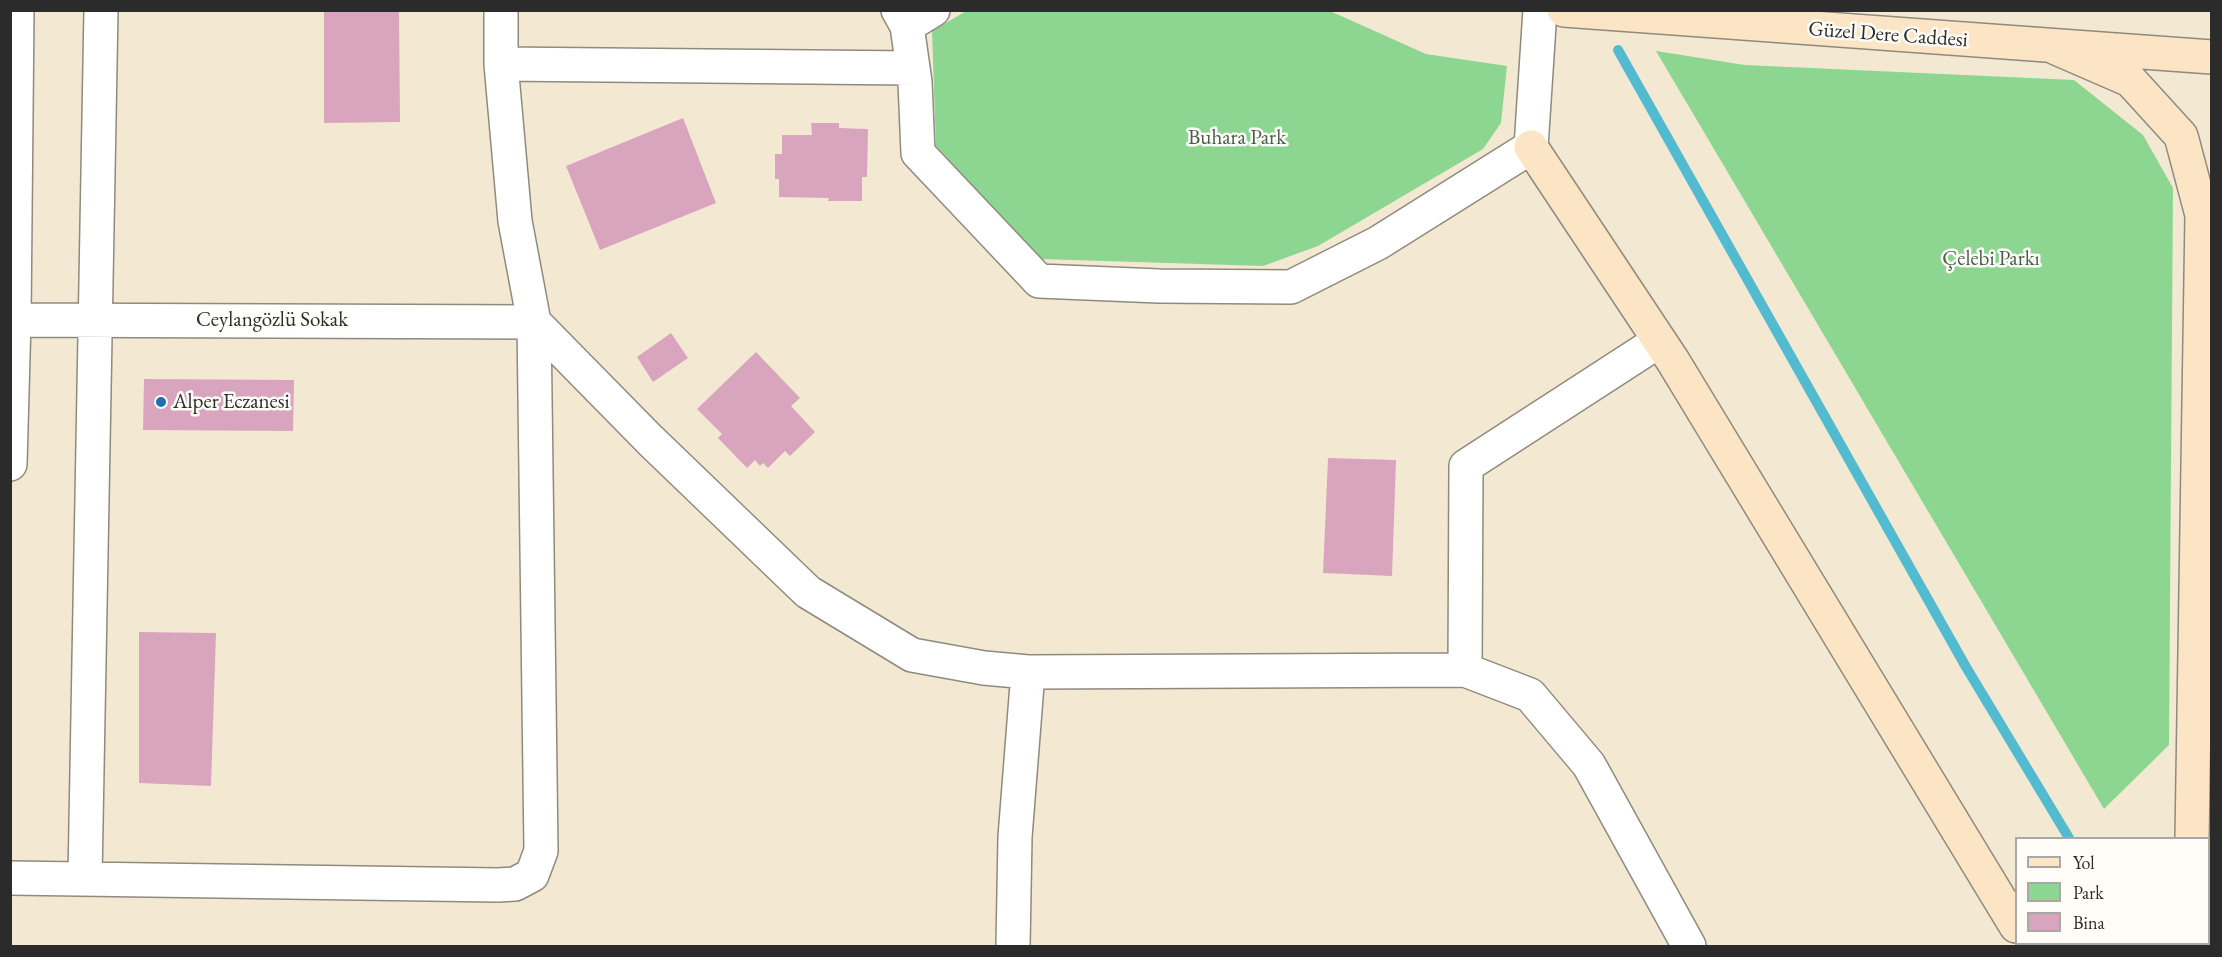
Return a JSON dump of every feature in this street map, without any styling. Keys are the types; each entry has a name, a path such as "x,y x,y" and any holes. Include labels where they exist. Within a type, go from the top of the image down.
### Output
{"main road":[{"name":"Güzel Dere Caddesi","path":"1564,10 2211,57"},
{"path":"2054,47 2130,80 2181,136 2202,215 2192,837"},
{"path":"1531,147 1659,341 2015,924"}],"street":[{"path":"10,464 17,10"},
{"path":"85,878 101,10"},
{"path":"10,878 498,885 515,884 532,875 541,851 534,322 515,221 501,64 501,10"},
{"path":"913,16 913,68 918,153 1039,281 1159,286 1291,287 1378,243 1531,147 1540,10"},
{"path":"501,64 913,68"},
{"name":"Ceylangözlü Sokak","path":"12,320 534,322"},
{"path":"534,322 650,440 808,592 912,655 984,668 1028,672 1465,670 1530,694 1589,765 1689,946"},
{"path":"1465,670 1466,466 1659,341"},
{"path":"1013,946 1015,837 1028,672"}],"green space":[{"name":"Buhara Park","path":"968,10 1330,11 1426,54 1507,66 1501,123 1483,149 1318,246 1263,266 1040,259 936,146 932,31"},
{"name":"Çelebi Parkı","path":"1656,51 1745,65 2074,80 2143,135 2173,188 2169,745 2104,809"}],"building":[{"path":"324,10 399,10 400,122 324,123"},
{"path":"683,118 716,203 600,250 566,166"},
{"path":"811,123 839,123 839,128 868,129 867,177 862,177 862,201 779,197 779,179 775,179 775,154 782,154 782,135 812,135"},
{"path":"671,333 688,358 653,382 637,357"},
{"path":"756,352 800,398 791,406 815,432 790,456 785,451 768,468 763,463 760,466 755,460 747,468 718,438 722,434 697,409"},
{"path":"144,379 294,380 293,431 143,430"},
{"path":"1328,458 1396,460 1392,576 1323,573"},
{"path":"139,632 216,633 211,786 139,783"}],"waterway":[{"path":"1618,50 1966,667 2068,837"}],"place":[{"name":"Alper Eczanesi","path":"161,402"}]}
